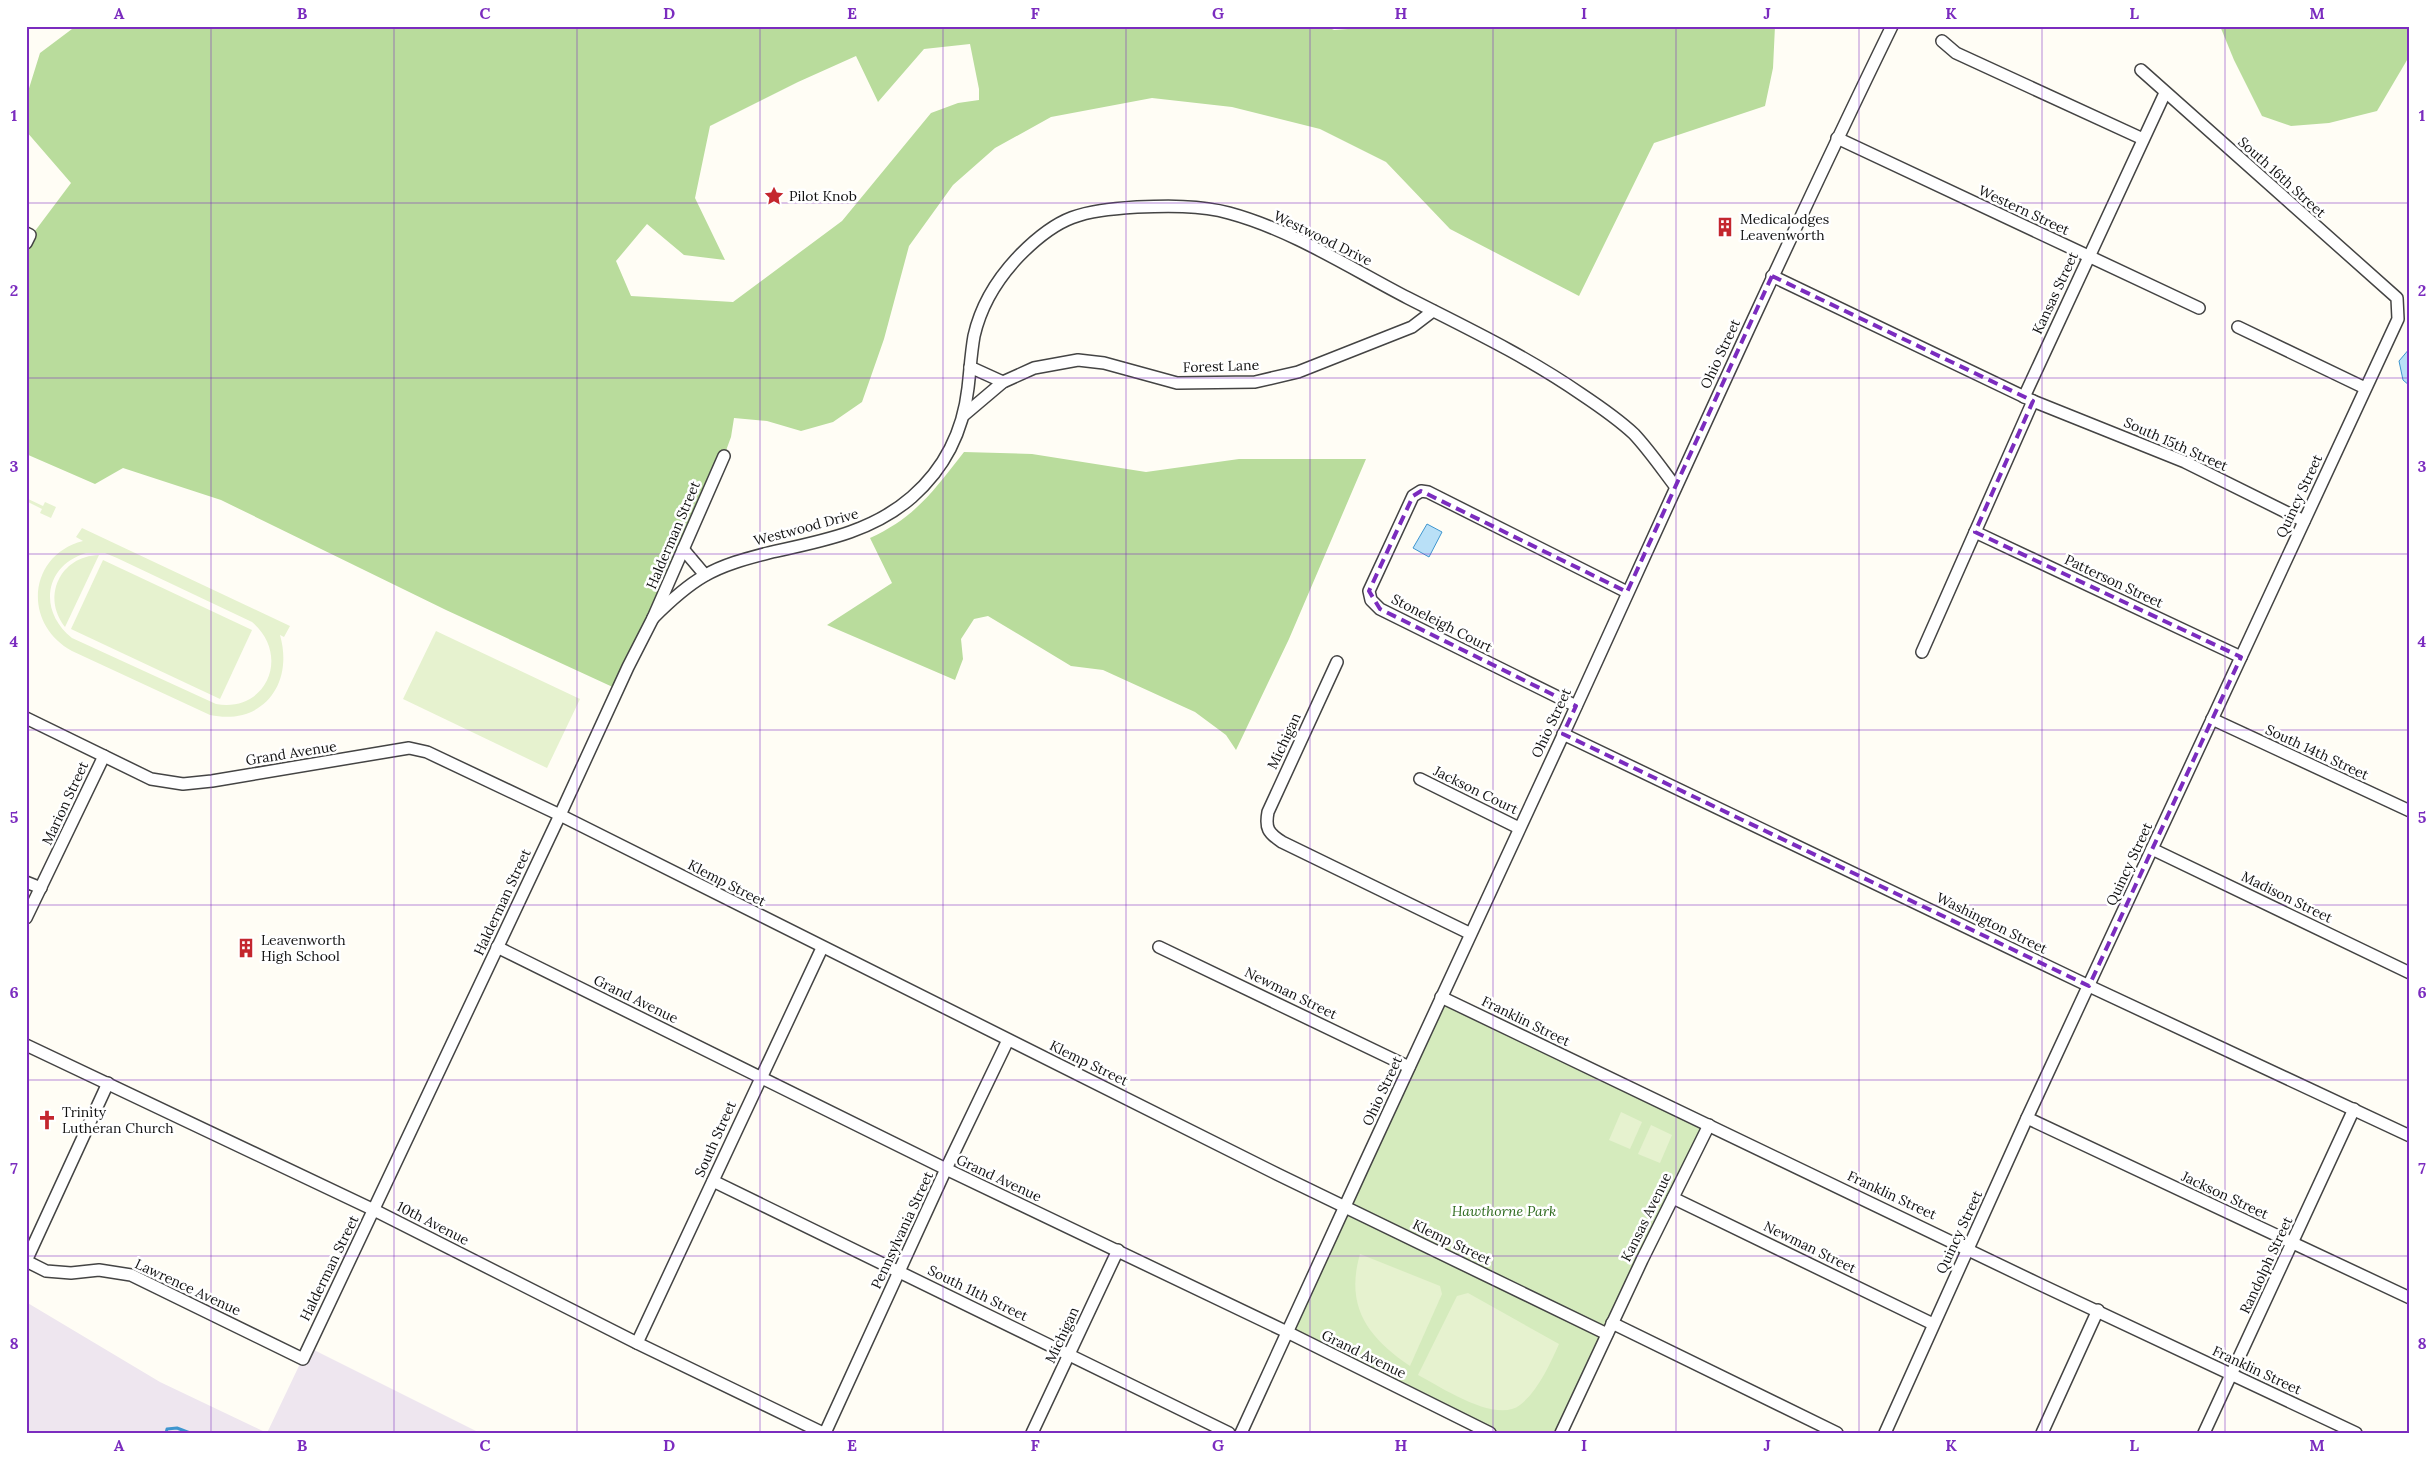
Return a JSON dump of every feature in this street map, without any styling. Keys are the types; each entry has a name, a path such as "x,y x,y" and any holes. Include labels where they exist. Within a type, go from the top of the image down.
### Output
{"street":[{"name":"Ohio Street","path":"1241,1433 1772,276 1892,26"},
{"path":"1942,41 1956,54 2143,139"},
{"name":"South 16th Street","path":"2141,70 2397,298 2399,308"},
{"name":"Kansas Street","path":"1922,652 1975,532 2088,256 2165,93"},
{"name":"Western Street","path":"1837,138 2199,308"},
{"name":"Westwood Drive","path":"653,618 671,600 705,576 743,560 865,528 898,509 926,484 950,451 964,415 974,335 982,310 998,280 1030,246 1056,223 1092,211 1170,206 1226,212 1278,230 1500,345 1558,378 1604,409 1634,434 1675,486"},
{"name":"South 15th Street","path":"1772,276 2028,399 2184,462 2304,521"},
{"name":"Quincy Street","path":"1885,1433 2027,1118 2398,319 2399,308"},
{"name":"Forest Lane","path":"964,415 1003,382 1034,368 1078,360 1104,363 1177,382 1255,382 1298,372 1412,327 1433,311"},
{"path":"2238,327 2365,388"},
{"path":"970,367 1003,382"},
{"name":"Halderman Street","path":"303,1359 628,667 653,618 724,456"},
{"name":"Stoneleigh Court","path":"1576,706 1380,609 1371,600 1370,591 1413,496 1421,491 1428,492 1627,592"},
{"name":"Patterson Street","path":"1975,532 2241,657"},
{"path":"683,549 705,576"},
{"name":"Michigan","path":"1337,662 1268,812 1266,823 1271,835 1469,934"},
{"name":"Grand Avenue","path":"26,718 152,779 183,784 409,748 428,752 560,815"},
{"name":"South 14th Street","path":"2212,719 2410,812"},
{"name":"Washington Street","path":"1563,734 2089,986 2410,1136"},
{"name":"Marion Street","path":"26,918 104,756"},
{"name":"Jackson Court","path":"1420,779 1519,828"},
{"name":"Klemp Street","path":"560,815 822,948 1607,1334"},
{"name":"Madison Street","path":"2152,849 2410,973"},
{"path":"26,882 41,888"},
{"name":"Grand Avenue","path":"497,947 946,1169 1287,1332 1490,1433"},
{"name":"Newman Street","path":"1159,947 1409,1066"},
{"name":"South Street","path":"637,1343 822,948"},
{"name":"Franklin Street","path":"1441,997 2037,1283 2098,1310 2340,1429 2356,1433"},
{"name":"Pennsylvania Street","path":"824,1433 1008,1040"},
{"name":"10th Avenue","path":"26,1045 374,1210 637,1343 824,1433"},
{"path":"26,1261 108,1083"},
{"name":"Randolph Street","path":"2204,1433 2354,1109"},
{"name":"Jackson Street","path":"2027,1118 2410,1298"},
{"name":"Kansas Avenue","path":"1612,1323 1708,1125"},
{"name":"South 11th Street","path":"713,1181 1229,1433"},
{"name":"Newman Street","path":"1673,1198 1933,1324"},
{"name":"Michigan","path":"1032,1433 1118,1250"},
{"name":"Lawrence Avenue","path":"26,1261 46,1271 71,1273 99,1270 131,1275 303,1359"},
{"path":"2042,1433 2098,1310"},
{"path":"1561,1433 1612,1323 1837,1433"}],"highlighted area":[{"path":"1772,276 2033,401 1975,532 2241,657 2089,986 1563,734 1576,706 1380,609 1369,591 1413,496 1421,491 1627,592"}],"shaded area":[{"path":"26,1302 160,1382 267,1433 26,1433"},
{"path":"308,1347 480,1433 267,1433"}],"green space":[{"path":"76,26 1326,26 1334,30 1348,29 1350,26 1775,26 1773,68 1765,106 1654,143 1579,296 1450,229 1386,162 1320,129 1232,107 1152,98 1051,117 995,148 953,185 909,246 884,339 862,402 833,422 801,431 767,421 734,418 731,437 724,456 617,689 446,610 221,500 123,468 95,484 26,454 26,243 71,183 26,131 26,98 40,53","holes":["970,44 979,89 979,100 958,103 931,113 842,221 733,302 631,296 616,261 647,224 684,255 725,260 695,198 710,126 798,82 856,56 878,102 924,49"]},
{"path":"2220,26 2410,26 2410,55 2377,111 2329,123 2291,126 2262,116 2234,60"},
{"path":"964,452 1032,454 1146,472 1239,459 1366,459 1289,639 1236,750 1226,735 1195,712 1103,670 1071,666 988,616 974,619 961,639 963,659 955,680 827,625 892,583 870,538 886,530 912,512"},
{"path":"26,498 43,506 45,502 56,507 51,518 40,513 42,509 26,501"},
{"path":"82,528 290,626 284,637 280,635 283,653 282,670 278,685 270,698 259,707 245,714 229,717 210,715 72,651 56,639 45,624 39,608 38,591 42,575 51,560 65,549 83,541 76,537","holes":["86,553 105,553 252,622 264,635 270,650 271,665 268,679 260,691 249,700 234,704 216,704 72,638 61,627 50,603 50,590 54,578 61,568 72,559"]},
{"path":"99,555 65,627 58,615 55,603 55,591 58,580 74,562 85,557"},
{"path":"103,560 252,630 220,699 71,629"},
{"path":"436,631 580,699 547,768 403,699"},
{"name":"Hawthorne Park","path":"1441,997 1709,1125 1561,1433 1490,1433 1287,1332"},
{"path":"1621,1112 1642,1122 1630,1149 1609,1140"},
{"path":"1651,1125 1672,1135 1660,1163 1638,1154"},
{"path":"1360,1254 1440,1286 1442,1294 1410,1366 1382,1344 1363,1319 1355,1289"},
{"path":"1468,1293 1559,1344 1543,1377 1532,1392 1520,1405 1510,1410 1497,1410 1469,1402 1418,1375 1457,1296"}],"water":[{"path":"2410,348 2410,386 2403,380 2399,361"},
{"path":"1427,524 1442,532 1429,557 1413,548"}],"waterway":[{"path":"166,1433 167,1429 177,1428 190,1433"}],"place":[{"name":"Pilot Knob","path":"774,196"},
{"name":"Medicalodges Leavenworth","path":"1725,227"},
{"name":"Leavenworth High School","path":"246,948"},
{"name":"Trinity Lutheran Church","path":"47,1120"}]}
